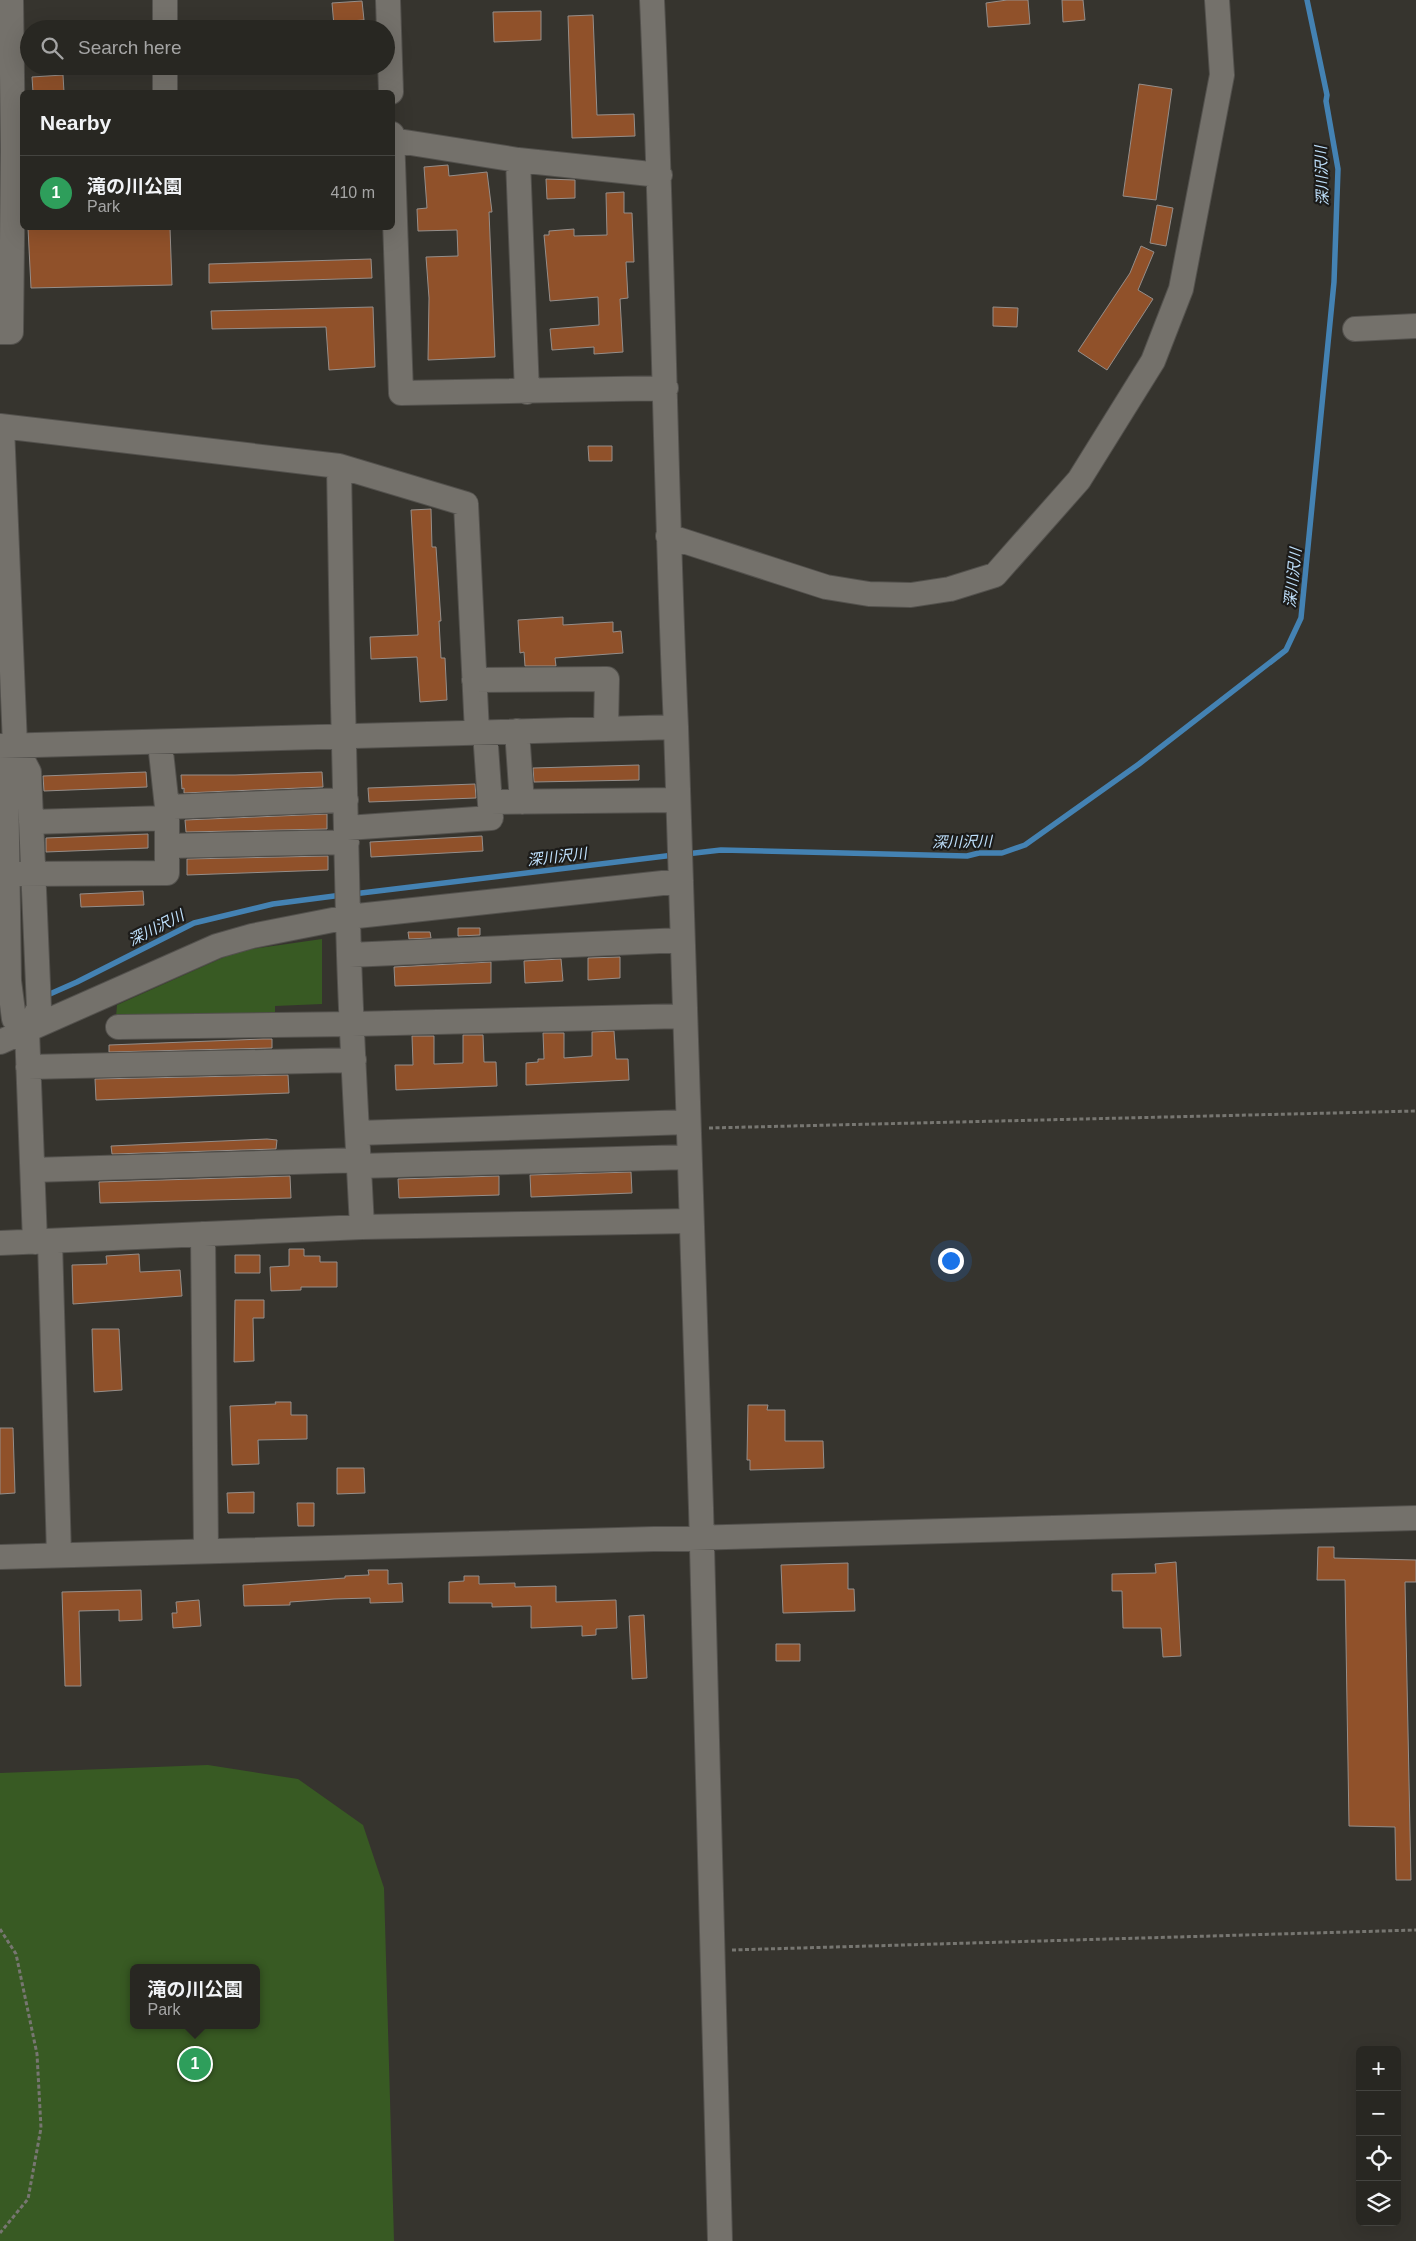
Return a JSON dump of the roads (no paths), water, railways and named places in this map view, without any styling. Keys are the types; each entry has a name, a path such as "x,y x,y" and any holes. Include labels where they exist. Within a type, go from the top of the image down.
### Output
{"street":[{"path":"0,332 11,332 11,0"},
{"path":"165,0 165,20"},
{"path":"388,0 389,20"},
{"path":"652,0 660,175 668,536 676,727 690,1221 702,1539 720,2241"},
{"path":"668,536 826,587 869,594 912,595 950,589 995,575 1078,480 1153,360 1181,289 1222,75 1217,0"},
{"path":"165,75 165,90"},
{"path":"390,75 391,90"},
{"path":"395,140 518,160 660,175"},
{"path":"518,160 527,392"},
{"path":"395,212 400,393 666,388"},
{"path":"1355,330 1416,326"},
{"path":"58,1555 43,1242 32,1170 28,1067 12,1003 7,874 7,745 1,426 339,466 466,504 474,680 491,818 347,835 167,846"},
{"path":"339,466 342,737 362,1227"},
{"path":"474,680 607,679 606,728"},
{"path":"7,745 676,727"},
{"path":"517,731 522,802"},
{"path":"7,874 167,873 167,812 160,742"},
{"path":"7,745 29,772 38,989"},
{"path":"31,822 346,800"},
{"path":"490,802 678,800"},
{"path":"12,1003 252,936 348,902 680,873"},
{"path":"350,955 682,940"},
{"path":"12,1003 38,989"},
{"path":"0,1042 12,1003 38,989"},
{"path":"118,1027 353,1024 685,1016"},
{"path":"28,1067 354,1060"},
{"path":"358,1134 688,1125"},
{"path":"32,1170 688,1157"},
{"path":"0,1243 362,1227 690,1221"},
{"path":"203,1234 206,1551"},
{"path":"0,1557 1416,1518"}],"waterway":[{"name":"深川沢川","path":"686,854 721,850 967,856 979,853 1002,853 1025,845 1139,764 1286,650 1301,618 1334,282 1338,169 1326,101 1327,95 1307,0"},
{"name":"深川沢川","path":"353,894 674,855"},
{"name":"深川沢川","path":"43,997 194,923 273,904 342,895"}],"place":[{"name":"滝の川公園","path":"195,2064"}]}
